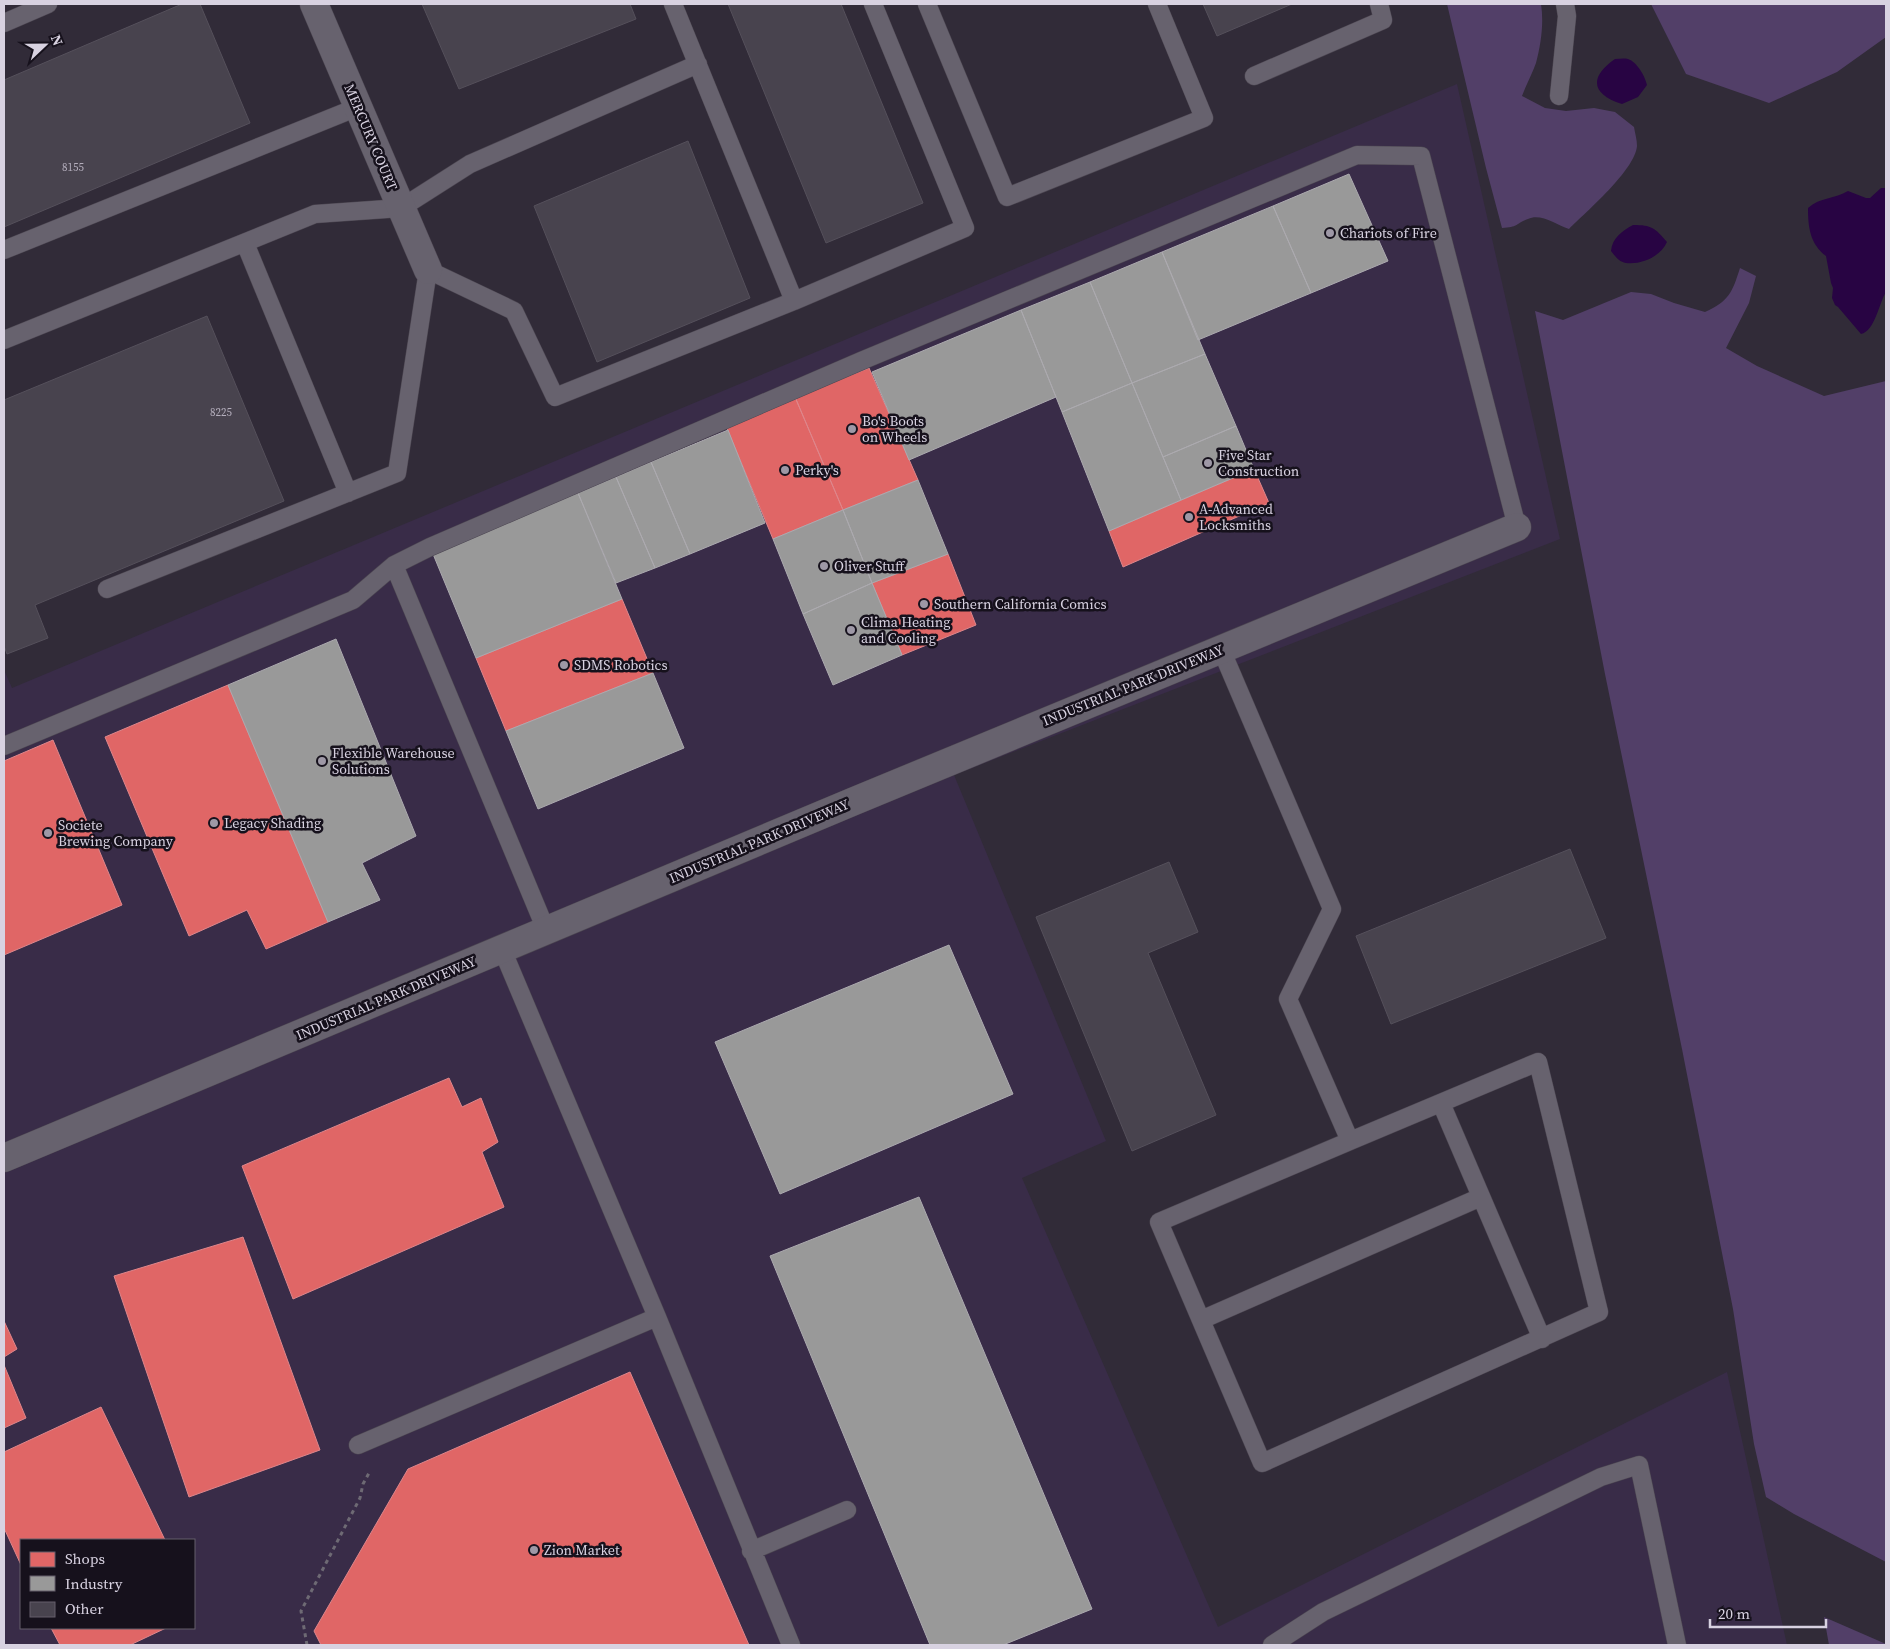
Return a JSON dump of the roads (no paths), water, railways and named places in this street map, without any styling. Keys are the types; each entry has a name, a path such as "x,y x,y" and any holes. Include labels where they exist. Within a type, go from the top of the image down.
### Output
{"street":[{"name":"MERCURY COURT","path":"314,4 428,270"},
{"name":"INDUSTRIAL PARK DRIVEWAY","path":"4,1158 546,930 1517,527"}],"lane":[{"path":"4,23 48,4"},
{"path":"673,4 794,301"},
{"path":"107,589 397,473 428,270 514,311 555,397 794,301 965,228 873,4"},
{"path":"927,4 1007,197 1204,118 1157,4"},
{"path":"1254,76 1383,20 1379,4"},
{"path":"1559,96 1567,16 1565,4"},
{"path":"4,340 316,214 401,208 470,164 698,64"},
{"path":"4,250 358,107"},
{"path":"4,746 353,600 394,565 430,546 861,361 1357,155 1421,156 1517,527"},
{"path":"245,243 348,492"},
{"path":"394,565 546,930"},
{"path":"1221,649 1332,909 1288,999 1350,1141"},
{"path":"502,949 657,1317 790,1645"},
{"path":"1538,1062 1599,1312 1262,1463 1159,1222 1441,1103 1538,1062"},
{"path":"1441,1103 1542,1339"},
{"path":"1201,1320 1481,1197"},
{"path":"358,1445 657,1317"},
{"path":"1272,1645 1323,1612 1601,1477 1639,1465 1677,1645"},
{"path":"751,1551 847,1510"}],"place":[{"name":"Chariots of Fire","path":"1330,233"},
{"name":"Bo's Boots on Wheels","path":"852,429"},
{"name":"Five Star Construction","path":"1208,463"},
{"name":"Perky's","path":"785,470"},
{"name":"A-Advanced Locksmiths","path":"1189,517"},
{"name":"Oliver Stuff","path":"824,566"},
{"name":"Southern California Comics","path":"924,604"},
{"name":"Clima Heating and Cooling","path":"851,630"},
{"name":"SDMS Robotics","path":"564,665"},
{"name":"Flexible Warehouse Solutions","path":"322,761"},
{"name":"Legacy Shading","path":"214,823"},
{"name":"Societe Brewing Company","path":"48,833"},
{"name":"Zion Market","path":"534,1550"}]}
